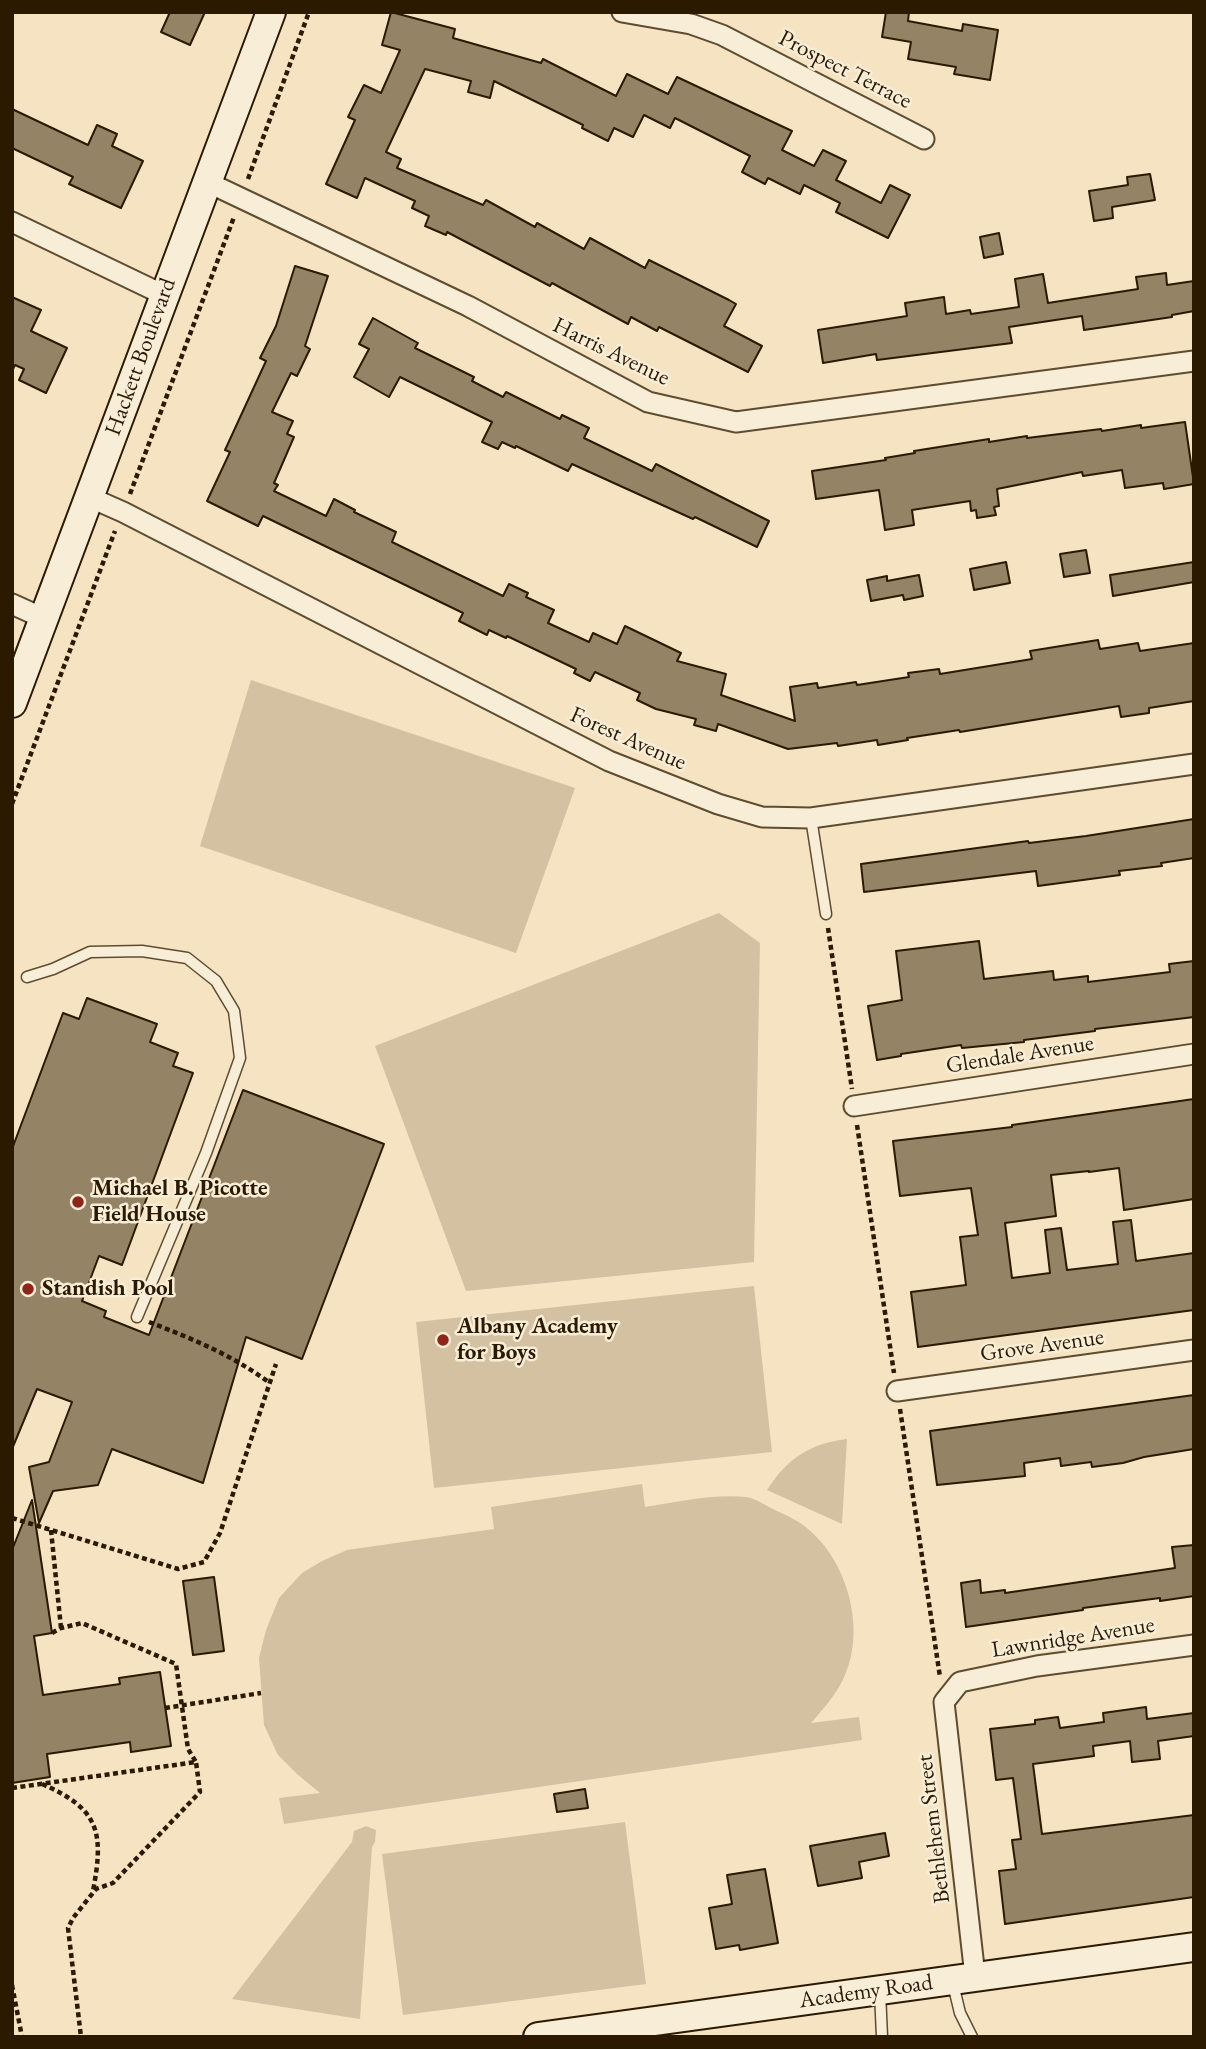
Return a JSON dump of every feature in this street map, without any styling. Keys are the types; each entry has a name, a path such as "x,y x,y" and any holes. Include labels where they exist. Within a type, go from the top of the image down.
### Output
{"street":[{"name":"Hackett Boulevard","path":"12,703 271,12"},
{"name":"Prospect Terrace","path":"622,12 691,24 722,35 924,139"},
{"name":"Harris Avenue","path":"207,182 468,306 648,402 736,422 1194,362"},
{"path":"12,222 164,295"},
{"name":"Forest Avenue","path":"89,497 609,761 718,804 762,817 811,818 1194,764"},
{"path":"12,604 45,619"},
{"name":"Glendale Avenue","path":"855,1106 1194,1055"},
{"name":"Grove Avenue","path":"897,1391 1194,1350"},
{"name":"Lawnridge Avenue","path":"944,1702 960,1682 1037,1666 1194,1645"},
{"name":"Bethlehem Street","path":"944,1702 964,1978"},
{"name":"Academy Road","path":"538,2037 1194,1947"}],"lane":[{"path":"811,818 826,914"},
{"path":"27,977 53,969 90,952 142,951 187,958 216,981 234,1011 240,1058 206,1153 136,1317"},
{"path":"964,1978 960,2013 972,2037"},
{"path":"880,1990 882,2037"}],"path":[{"path":"12,804 242,198 309,12"},
{"path":"826,914 944,1702"},
{"path":"136,1317 240,1361 270,1383"},
{"path":"12,1518 177,1570 204,1562 220,1533 276,1364"},
{"path":"51,1530 61,1628"},
{"path":"52,1633 82,1623 177,1664 188,1749 196,1762 200,1792 113,1883 96,1889 68,1928 81,2037"},
{"path":"165,1708 261,1693"},
{"path":"12,1788 196,1762"},
{"path":"42,1784 67,1795 82,1807 93,1824 99,1845 92,1894"},
{"path":"12,1985 22,2037"}],"shaded area":[{"path":"251,680 575,788 516,953 200,846"},
{"path":"719,913 760,943 754,1262 466,1291 375,1046"},
{"path":"754,1286 772,1452 434,1488 416,1322"},
{"path":"847,1439 842,1524 767,1490 783,1469 801,1454 821,1445"},
{"path":"642,1484 645,1507 708,1498 750,1498 797,1521 822,1543 833,1559 849,1596 854,1637 851,1657 842,1682 811,1723 859,1717 862,1740 284,1824 279,1798 320,1793 278,1755 264,1725 259,1658 266,1630 279,1598 302,1573 347,1550 494,1529 491,1507"},
{"path":"625,1822 646,1984 403,2015 382,1854"},
{"path":"366,1826 376,1830 372,1847 360,2019 232,1999 352,1842 354,1831"}],"building":[{"path":"170,12 205,12 190,45 161,32"},
{"path":"391,12 455,29 453,38 541,63 543,59 616,96 627,74 668,94 677,77 792,131 782,150 814,166 823,150 846,161 836,180 881,203 890,185 910,195 888,238 836,212 840,203 804,185 800,194 768,178 765,184 742,172 750,156 675,118 670,128 644,115 633,137 614,128 608,141 582,128 583,125 494,81 490,98 468,92 471,81 425,69 386,152 401,159 397,168 483,205 486,200 535,227 537,223 584,249 590,238 645,268 649,260 736,304 724,326 762,346 748,372 659,327 657,331 631,317 628,324 552,283 550,286 447,232 446,235 425,226 429,216 412,208 415,201 365,178 357,198 326,184 355,120 348,117 364,85 381,93 400,50 382,45"},
{"path":"886,12 909,12 908,21 962,31 963,24 998,30 990,80 954,74 956,67 908,59 911,42 882,37"},
{"path":"12,109 88,145 97,125 117,134 112,146 143,161 121,208 69,184 73,177 12,148"},
{"path":"1150,174 1155,200 1112,207 1113,218 1094,221 1089,191 1128,185 1127,177"},
{"path":"999,233 1003,254 984,258 980,237"},
{"path":"295,266 328,276 305,346 310,349 297,376 291,373 272,412 293,421 287,434 294,437 274,483 278,485 274,491 326,516 334,499 396,532 392,542 503,596 509,584 528,593 526,597 554,610 548,623 589,642 593,633 617,644 625,626 681,653 677,661 726,674 721,695 795,721 790,687 817,683 818,688 856,682 857,685 909,677 908,673 939,669 940,674 1032,659 1030,651 1098,640 1100,649 1138,643 1140,651 1194,643 1194,701 1149,708 1149,713 1121,717 1119,706 907,738 908,740 878,745 877,740 788,749 718,724 716,731 694,725 696,719 656,709 637,700 640,693 595,672 590,681 574,673 576,669 507,636 506,638 489,630 487,635 459,621 463,613 263,516 258,526 207,501 230,452 225,450 266,361 260,358 276,326"},
{"path":"1166,273 1167,285 1194,281 1194,311 1172,317 1084,330 1082,316 1009,327 1012,343 877,360 876,354 823,363 818,330 907,316 905,303 944,297 946,314 970,310 971,314 1019,307 1015,279 1043,274 1048,303 1138,289 1136,277"},
{"path":"12,297 41,310 31,331 67,348 46,393 19,380 24,369 15,365 12,371"},
{"path":"373,318 418,343 415,348 474,377 472,381 503,397 506,392 560,419 562,415 589,428 584,438 652,471 656,464 769,521 757,547 572,464 568,471 516,446 515,448 502,442 498,449 482,442 492,422 400,377 389,397 354,377 369,349 359,344"},
{"path":"1185,422 1194,484 1164,489 1163,483 1125,488 1122,470 1083,476 1082,472 997,489 999,506 994,507 996,515 977,518 976,510 971,511 970,501 912,510 914,525 885,530 879,490 816,499 812,471 886,460 885,458 915,453 914,451 989,439 989,442 1027,436"},
{"path":"1086,550 1090,573 1064,577 1060,554"},
{"path":"1006,562 1010,583 974,590 970,569"},
{"path":"1194,562 1194,582 1113,596 1110,575"},
{"path":"919,575 923,596 904,600 903,595 871,601 867,580 887,576 887,581"},
{"path":"1194,819 1194,858 1161,863 1162,866 1119,871 1120,875 1038,886 1036,871 864,892 861,864 1028,841 1086,836"},
{"path":"979,941 984,979 1053,971 1054,980 1088,976 1088,982 1170,972 1169,964 1194,961 1194,1017 1095,1029 1024,1042 962,1048 961,1045 877,1060 868,1006 902,1000 896,951"},
{"path":"87,998 157,1024 150,1042 178,1053 173,1066 193,1073 122,1265 99,1256 82,1301 106,1311 104,1317 149,1335 243,1090 384,1144 302,1359 246,1337 203,1483 112,1449 98,1485 53,1491 39,1523 29,1467 49,1462 72,1402 37,1389 12,1449 12,1149 63,1013 79,1019"},
{"path":"1194,1099 1194,1199 1124,1210 1119,1168 1051,1175 1056,1216 1005,1223 1012,1278 1050,1273 1045,1230 1061,1228 1067,1270 1118,1264 1113,1222 1131,1220 1136,1261 1194,1253 1194,1310 918,1347 911,1292 966,1285 960,1237 978,1235 971,1188 900,1196 893,1141 1012,1127"},
{"path":"1194,1395 1194,1449 1092,1467 1091,1462 1061,1466 1060,1458 1024,1463 1025,1476 937,1485 930,1431"},
{"path":"32,1500 52,1633 34,1636 43,1695 120,1684 119,1678 160,1672 171,1746 131,1752 130,1742 47,1754 50,1777 12,1783 12,1550"},
{"path":"1194,1545 1194,1596 1083,1608 966,1627 961,1583 980,1580 981,1593 1005,1590 1005,1593 1175,1568 1172,1547"},
{"path":"214,1577 224,1651 193,1655 183,1581"},
{"path":"1146,1707 1147,1719 1194,1713 1194,1736 1158,1741 1160,1759 1132,1762 1130,1741 1093,1746 1094,1756 1033,1764 1042,1834 1194,1815 1194,1897 1005,1924 999,1871 1016,1869 1012,1840 1021,1839 1013,1778 996,1780 990,1729 1035,1724 1035,1720 1058,1717 1060,1728 1104,1722 1103,1713"},
{"path":"585,1789 588,1808 557,1812 554,1794"},
{"path":"885,1833 889,1856 859,1862 862,1878 818,1886 810,1846"},
{"path":"765,1869 778,1943 740,1950 739,1945 716,1949 709,1908 732,1904 727,1875"}],"place":[{"name":"Michael B. Picotte Field House","path":"78,1202"},
{"name":"Standish Pool","path":"28,1289"},
{"name":"Albany Academy for Boys","path":"443,1340"}]}
